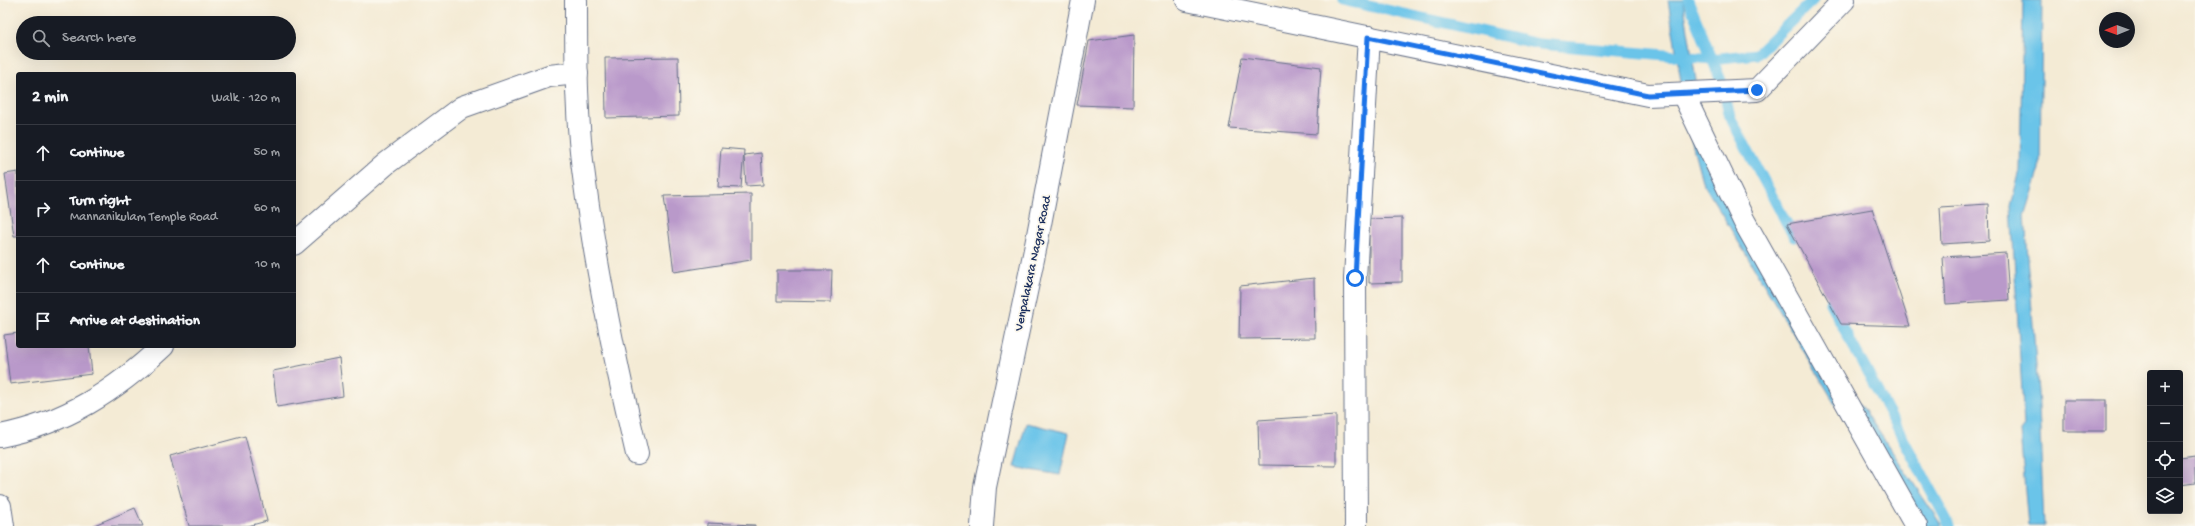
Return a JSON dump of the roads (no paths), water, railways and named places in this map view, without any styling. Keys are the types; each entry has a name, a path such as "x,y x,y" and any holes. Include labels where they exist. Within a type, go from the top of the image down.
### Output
{"street":[{"path":"576,0 577,73 584,183 610,336 636,454"},
{"name":"Venpalakara Nagar Road","path":"982,526 985,488 1036,245 1084,0"},
{"path":"1187,0 1648,95 1757,90 1844,0"},
{"path":"1356,526 1355,278 1368,37"},
{"path":"296,242 387,163 462,107 548,76 577,73"},
{"path":"1684,94 1744,221 1916,526"},
{"path":"0,436 43,425 101,398 139,369 161,348"},
{"path":"0,506 3,526"}],"water":[{"path":"1668,0 1683,0 1697,86 1683,94"},
{"path":"2023,0 2042,0 2040,169 2025,216 2039,406 2044,526 2028,526 2020,431 2024,426 2011,206 2020,170"},
{"path":"1684,112 1820,344 1942,526 1916,526 1873,467 1702,181"},
{"path":"1026,423 1069,433 1060,475 1014,467"}],"waterway":[{"path":"1342,0 1539,44 1712,59 1757,54 1813,0"},
{"path":"1688,0 1722,83 1730,117 1794,237"},
{"path":"1830,303 1950,526"}]}
